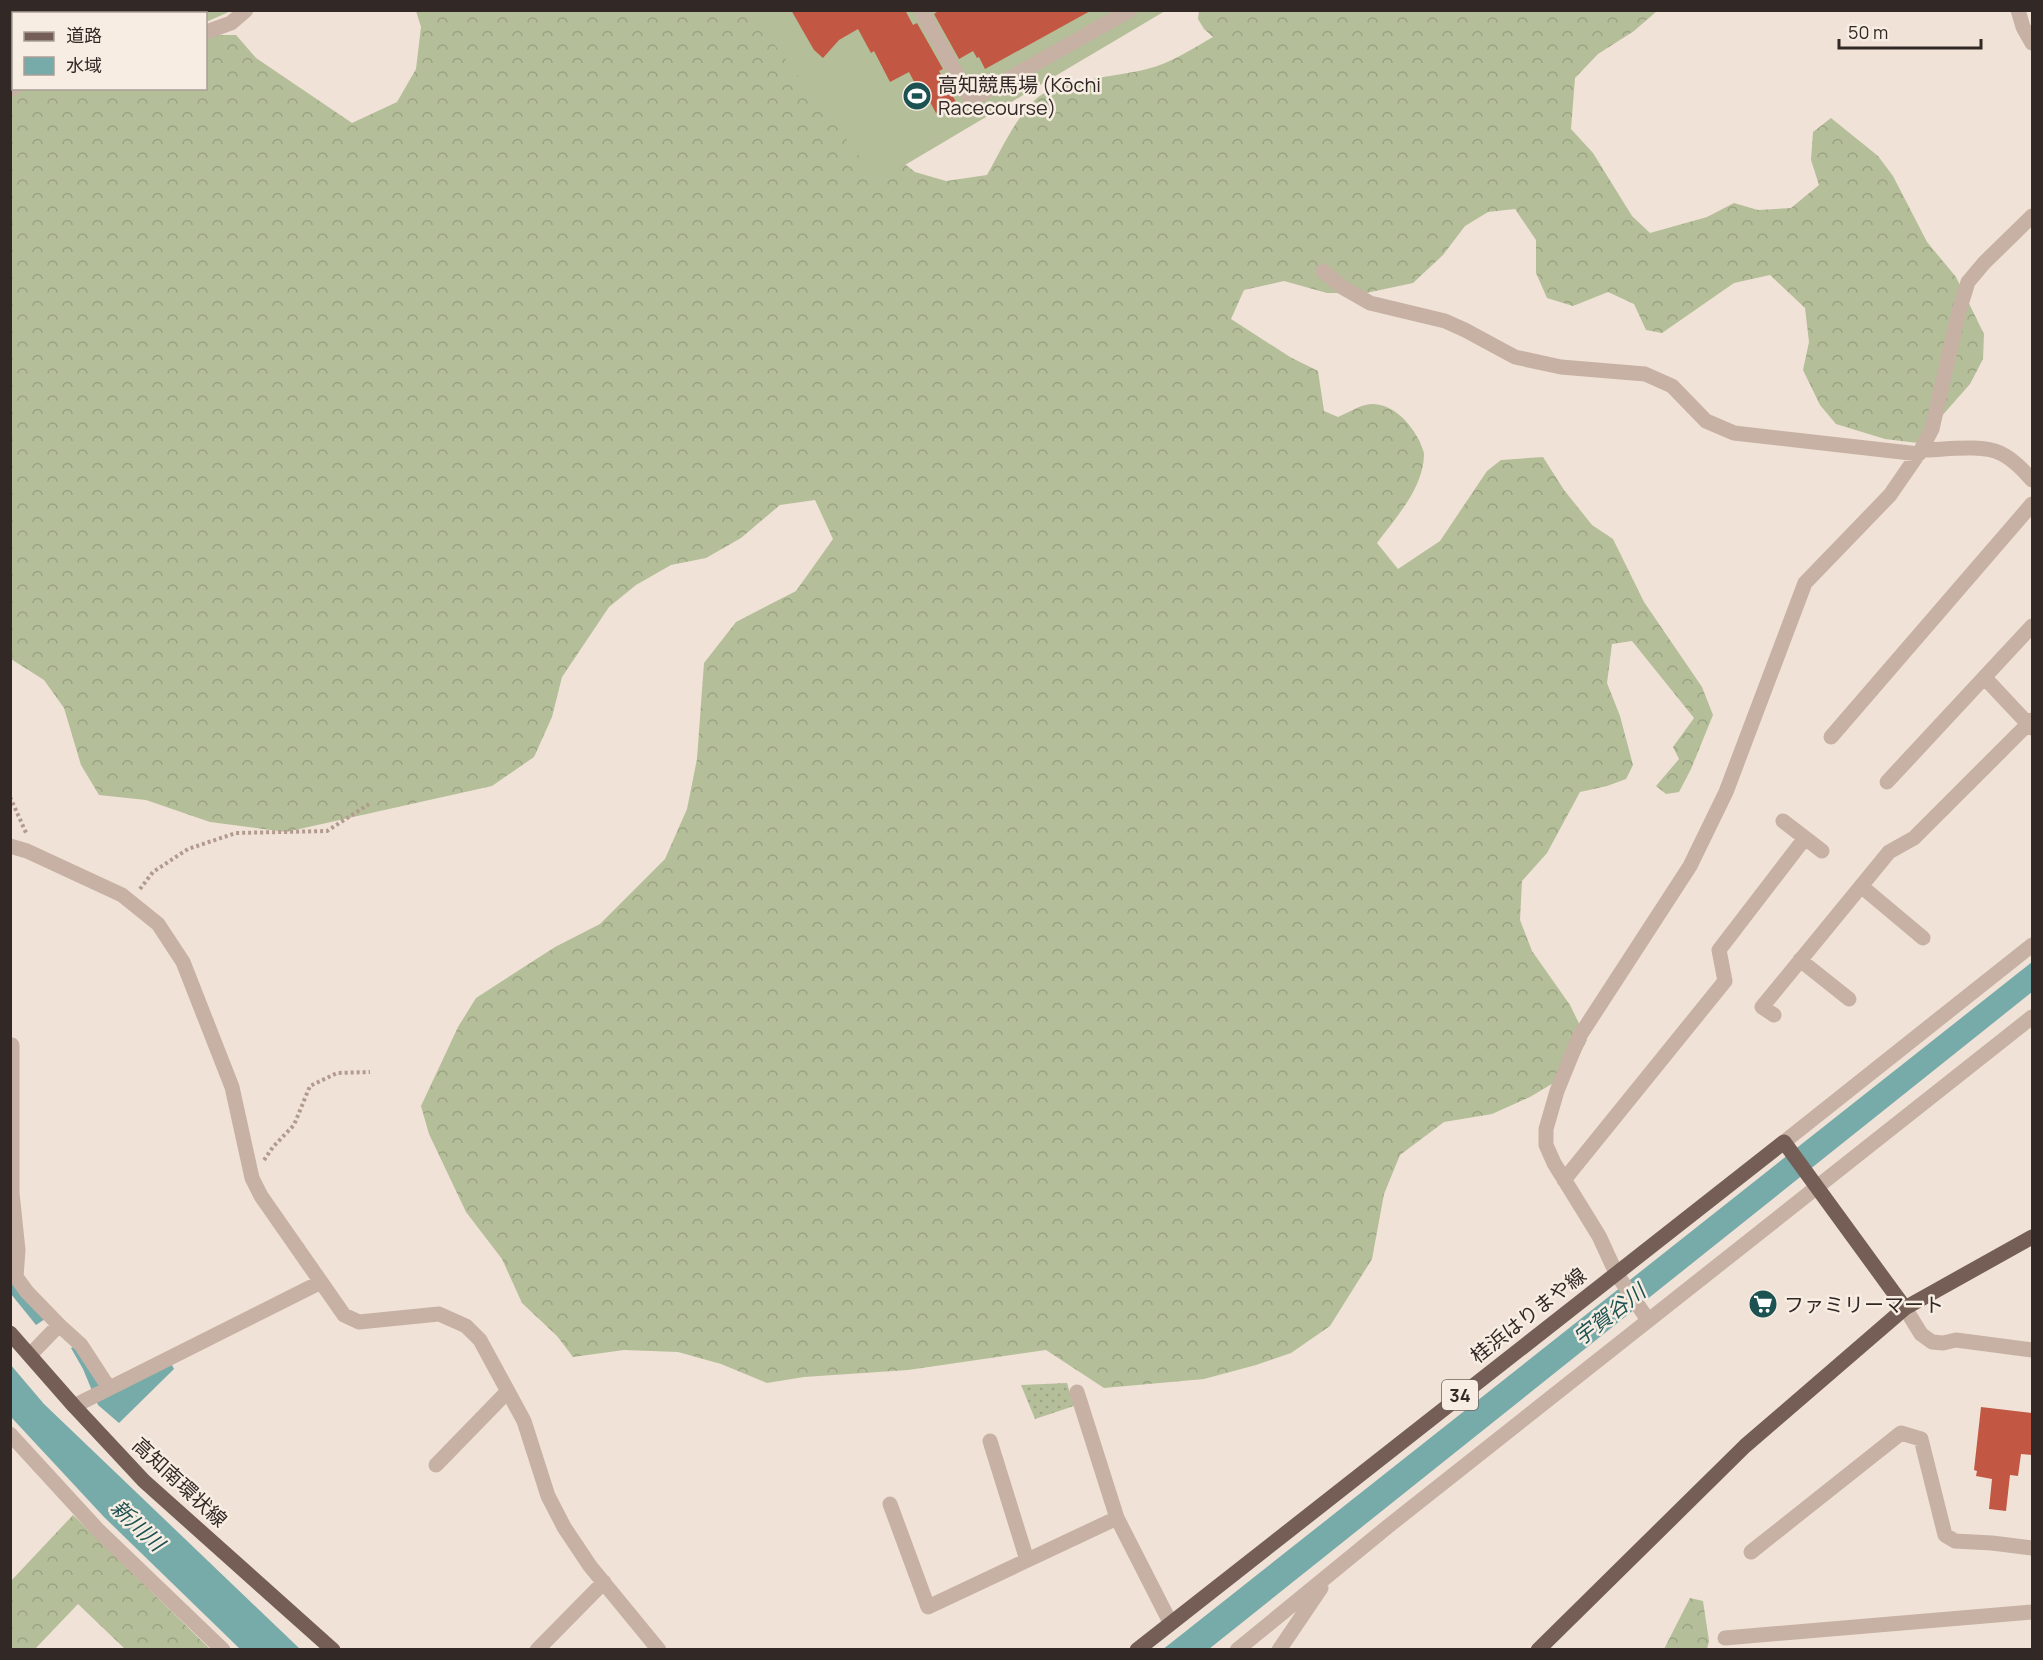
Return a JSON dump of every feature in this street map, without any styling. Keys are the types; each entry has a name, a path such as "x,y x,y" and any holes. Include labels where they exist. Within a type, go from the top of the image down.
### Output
{"main road":[{"path":"1788,1146 1905,1308"},
{"name":"桂浜はりまや線","path":"1137,1650 1170,1622 1788,1146"},
{"path":"1538,1650 1745,1446 1905,1308 2032,1237"},
{"name":"高知南環状線","path":"10,1333 144,1481 333,1650"}],"street":[{"path":"207,32 231,23 246,10"},
{"path":"921,10 971,99 1130,10"},
{"path":"2018,10 2023,27 2032,43"},
{"path":"2023,27 2024,10"},
{"path":"1648,1320 1619,1278 1599,1236 1564,1180 1546,1145 1546,1129 1557,1091 1579,1037 1690,866 1726,792 1805,583 1890,495 1920,452 1932,429 1959,311 1968,282 2032,216"},
{"path":"1323,271 1342,287 1370,303 1444,321 1515,357 1561,367 1645,374 1672,386 1706,421 1734,433 1920,452 1980,449 1999,452 2017,464 2032,480"},
{"path":"1831,737 2032,504"},
{"path":"1887,782 2032,626"},
{"path":"1773,1015 1762,1007 1889,852 1914,838 2031,724 1985,678"},
{"path":"1783,820 1822,851"},
{"path":"1564,1180 1725,981 1719,950 1805,838"},
{"path":"10,846 27,851 122,895 158,924 183,962 232,1087 252,1178 261,1196 344,1316 359,1322 439,1314 466,1326 480,1340 524,1421 548,1496 564,1527 590,1566 659,1650"},
{"path":"1861,886 1923,938"},
{"path":"1788,1146 2032,945"},
{"path":"1800,960 1849,999"},
{"path":"1237,1650 1648,1320 1814,1183 2032,1017"},
{"path":"12,1045 12,1193 18,1250 16,1277 58,1325 81,1346 109,1389"},
{"path":"74,1406 321,1282"},
{"path":"1905,1308 1921,1334 1932,1342 1943,1343 1956,1340 2032,1350"},
{"path":"30,1355 58,1325"},
{"path":"436,1465 507,1392"},
{"path":"1077,1392 1117,1518 1170,1622"},
{"path":"1751,1552 1901,1432 1921,1439 1945,1535 1955,1541 1992,1542 2032,1548"},
{"path":"10,1434 99,1531 223,1650"},
{"path":"990,1441 1027,1560"},
{"path":"890,1504 928,1607 1117,1518"},
{"path":"1278,1650 1331,1573"},
{"path":"537,1650 604,1582"},
{"path":"1725,1638 2032,1612"}],"path":[{"path":"10,797 28,840 27,851"},
{"path":"129,900 153,872 188,849 236,833 327,831 369,804"},
{"path":"252,1178 273,1147 294,1125 310,1086 337,1073 370,1072"}],"green space":[{"path":"134,10 231,11 207,22 207,12 129,12"},
{"path":"416,11 752,11 832,108 915,172 946,181 987,175 1022,114 1029,105 1047,92 1089,79 1135,72 1156,66 1213,37 1198,19 1199,11 1657,11 1634,31 1598,54 1575,78 1571,129 1593,153 1632,216 1650,233 1707,217 1734,203 1758,210 1791,208 1819,185 1811,160 1813,132 1831,118 1878,156 1893,176 1927,242 1956,277 1984,334 1983,359 1970,384 1918,443 1885,439 1836,424 1820,405 1803,370 1809,342 1805,308 1770,275 1734,283 1662,333 1646,330 1634,304 1608,292 1573,306 1547,298 1536,273 1536,240 1515,209 1488,212 1465,226 1443,255 1413,283 1366,293 1327,293 1284,281 1244,290 1231,319 1290,357 1318,371 1324,411 1338,417 1363,405 1388,407 1407,422 1420,442 1424,455 1414,491 1377,543 1398,569 1440,541 1487,471 1501,460 1543,457 1564,490 1592,525 1613,539 1644,602 1702,687 1713,715 1679,792 1666,794 1656,786 1679,759 1673,747 1694,718 1632,641 1612,644 1607,683 1620,716 1633,765 1626,779 1580,792 1547,853 1522,881 1520,920 1532,951 1570,1005 1587,1040 1570,1073 1530,1097 1492,1114 1444,1122 1400,1155 1384,1194 1372,1259 1330,1326 1291,1353 1256,1365 1204,1379 1104,1388 1046,1350 908,1370 804,1377 767,1383 721,1364 678,1352 624,1350 573,1357 557,1336 522,1303 502,1259 466,1212 429,1134 421,1106 458,1027 476,998 555,947 600,924 665,859 687,809 697,759 704,663 736,622 796,591 833,539 815,500 780,505 741,538 706,558 671,565 636,585 609,607 562,677 552,717 534,757 492,786 286,832 210,822 146,800 99,795 81,765 64,708 44,680 11,659 10,98 20,90 207,90 207,35 236,35 256,58 352,123 397,102 416,69 421,27"},
{"name":"高知競馬場 (Kōchi Racecourse)","path":"749,11 1165,11 878,181"},
{"path":"1067,1383 1074,1406 1035,1419 1021,1385"},
{"path":"73,1515 210,1649 125,1649 78,1604 35,1649 11,1649 10,1582"},
{"path":"1690,1598 1703,1601 1709,1641 1707,1649 1664,1649"}],"water":[{"path":"99,10 179,11 176,12 100,12"},
{"name":"宇賀谷川","path":"2032,962 2032,992 1209,1649 1162,1650"},
{"path":"10,1262 45,1319 36,1325 11,1294"},
{"path":"75,1346 100,1383 172,1365 174,1369 119,1423 98,1405 83,1369 71,1348"},
{"name":"新川川","path":"10,1364 44,1404 300,1649 240,1649 104,1517 11,1417"}],"building":[{"path":"791,10 905,10 913,25 917,23 943,69 939,71 956,102 936,113 929,100 925,103 909,72 890,82 874,51 871,53 858,29 839,40 823,58 814,50"},
{"path":"940,10 1092,10 985,69 973,51 959,59 934,14"},
{"path":"1981,1407 2032,1413 2032,1455 2021,1454 2018,1476 2010,1475 2006,1511 1989,1509 1992,1479 1976,1476 1977,1471 1974,1470"}],"place":[{"name":"高知競馬場 (Kōchi Racecourse)","path":"917,96"},
{"name":"ファミリーマート","path":"1763,1304"}]}
